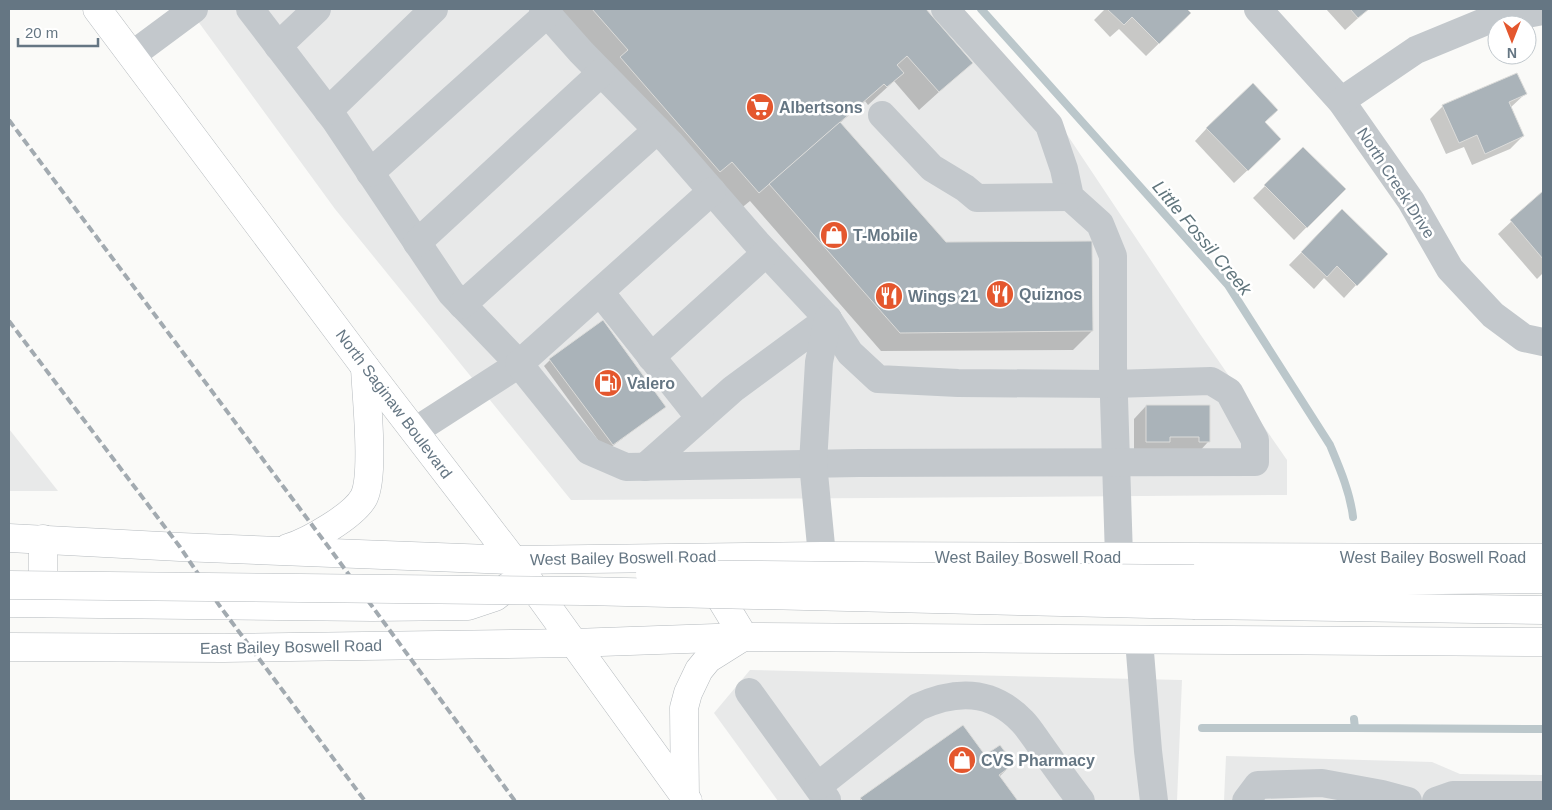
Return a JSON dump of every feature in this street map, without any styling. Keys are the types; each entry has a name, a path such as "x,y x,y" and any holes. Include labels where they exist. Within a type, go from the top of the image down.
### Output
{"main road":[{"name":"North Saginaw Boulevard","path":"97,9 365,367 526,573 573,643 687,800"},
{"path":"278,551 302,544 319,535 355,507 364,497 369,466 365,367"},
{"path":"9,538 278,551 526,573"},
{"path":"43,539 43,603"},
{"path":"696,557 744,637"},
{"name":"West Bailey Boswell Road","path":"526,573 696,557 1543,558"},
{"path":"9,568 526,573"},
{"path":"9,585 526,573"},
{"path":"9,603 373,607 468,606 495,597 526,573"},
{"name":"West Bailey Boswell Road","path":"526,573 1195,592 1543,610"},
{"name":"West Bailey Boswell Road","path":"1195,592 1325,581 1543,579"},
{"path":"687,800 684,708 688,693 699,670 708,659 744,637"},
{"path":"573,643 744,637 1543,642"},
{"name":"East Bailey Boswell Road","path":"9,648 224,648 573,643"}],"street":[{"path":"132,55 194,9"},
{"path":"250,9 328,111 451,293 519,364 589,451 626,467 813,463 1255,462 1255,440 1229,392 1211,381 1113,384 958,383 878,379 850,353 828,318 766,253 657,130 601,73 545,11 370,173"},
{"path":"278,46 318,9"},
{"path":"328,111 434,9"},
{"path":"944,9 1049,125 1064,169 1070,197 1100,224 1113,256 1113,384 1119,557"},
{"name":"North Creek Drive","path":"1258,9 1341,102 1411,201 1450,269 1493,316 1524,338 1543,342"},
{"path":"1341,102 1416,50 1484,22 1543,11"},
{"path":"417,242 601,73"},
{"path":"882,115 932,168 965,188 977,198 1070,197"},
{"path":"462,305 657,130"},
{"path":"415,431 519,364 712,191"},
{"path":"651,357 766,253"},
{"path":"600,292 700,418"},
{"path":"645,467 733,389 828,318"},
{"path":"822,556 813,463 819,362 828,318"},
{"path":"1140,640 1148,751 1154,801"},
{"path":"749,692 823,794 918,707 936,698 978,695 997,701 1023,722 1081,801"},
{"path":"1246,801 1258,785 1290,793 1330,793 1408,801"},
{"path":"1436,801 1453,795 1543,795"}],"shaded area":[{"path":"189,9 955,9 1068,136 1200,334 1287,460 1287,495 571,500 335,209"},
{"path":"9,429 58,491 9,491"},
{"path":"750,670 1182,680 1177,801 778,801 714,713"},
{"path":"1226,756 1432,762 1460,774 1543,775 1543,801 1224,801"}],"building":[{"name":"Albertsons","path":"592,9 926,9 973,63 939,92 907,56 897,65 904,73 887,87 884,84 759,193 732,162 720,172 620,57 628,50"},
{"path":"1107,9 1187,9 1191,13 1159,44 1132,17 1124,25"},
{"path":"1350,9 1369,9 1358,18"},
{"path":"1517,73 1527,94 1509,102 1524,136 1485,154 1477,135 1459,143 1442,105"},
{"path":"1253,83 1278,110 1265,122 1281,139 1248,171 1206,128"},
{"path":"840,122 946,242 1092,241 1093,331 900,333 769,184"},
{"path":"1303,147 1346,189 1307,228 1264,185"},
{"path":"1543,191 1543,259 1510,220"},
{"path":"1342,209 1388,254 1357,286 1337,266 1327,277 1301,252"},
{"name":"Valero","path":"603,320 666,407 613,445 549,359"},
{"path":"1146,405 1210,405 1210,442 1199,442 1199,437 1170,437 1170,442 1146,442"},
{"name":"CVS Pharmacy","path":"963,725 985,755 1000,745 1014,764 999,775 1018,801 863,801 860,798"}],"waterway":[{"name":"Little Fossil Creek","path":"981,9 1228,285 1330,445 1347,490 1353,517"},
{"path":"1354,719 1355,728 1543,729"},
{"path":"1202,728 1355,728"}],"railway":[{"path":"9,120 333,553 515,801"},
{"path":"9,321 180,547 219,605 365,801"}],"place":[{"name":"Albertsons","path":"760,107"},
{"name":"T-Mobile","path":"834,235"},
{"name":"Quiznos","path":"1000,294"},
{"name":"Wings 21","path":"889,296"},
{"name":"Valero","path":"608,383"},
{"name":"CVS Pharmacy","path":"962,760"}]}
